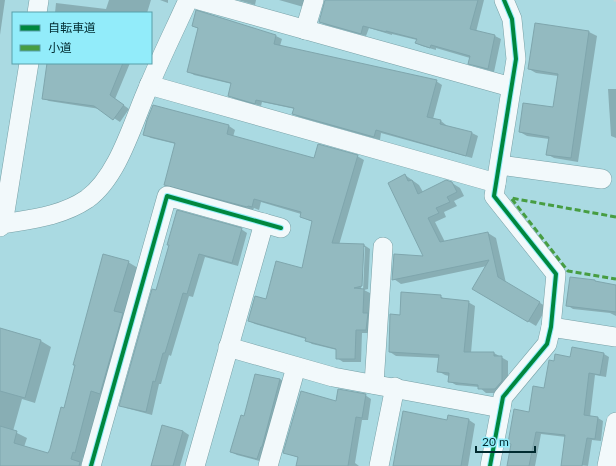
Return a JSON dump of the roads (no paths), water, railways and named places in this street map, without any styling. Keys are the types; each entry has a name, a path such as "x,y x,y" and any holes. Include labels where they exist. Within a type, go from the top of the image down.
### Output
{"street":[{"path":"37,12 39,0"},
{"path":"29,64 2,226 41,218 68,210 88,198 100,186 116,165 149,85 188,0"},
{"path":"199,0 511,87"},
{"path":"305,30 314,0"},
{"path":"490,466 503,397 547,344 551,327 556,274 494,196 516,59 512,19 504,0"},
{"path":"149,85 463,175 498,174 602,179"},
{"path":"91,466 167,196 272,226 228,347 195,466"},
{"path":"374,384 383,247"},
{"path":"551,327 616,337"},
{"path":"228,347 333,377 501,408"},
{"path":"268,466 296,367"},
{"path":"379,466 395,388"},
{"path":"607,466 616,422"}]}
